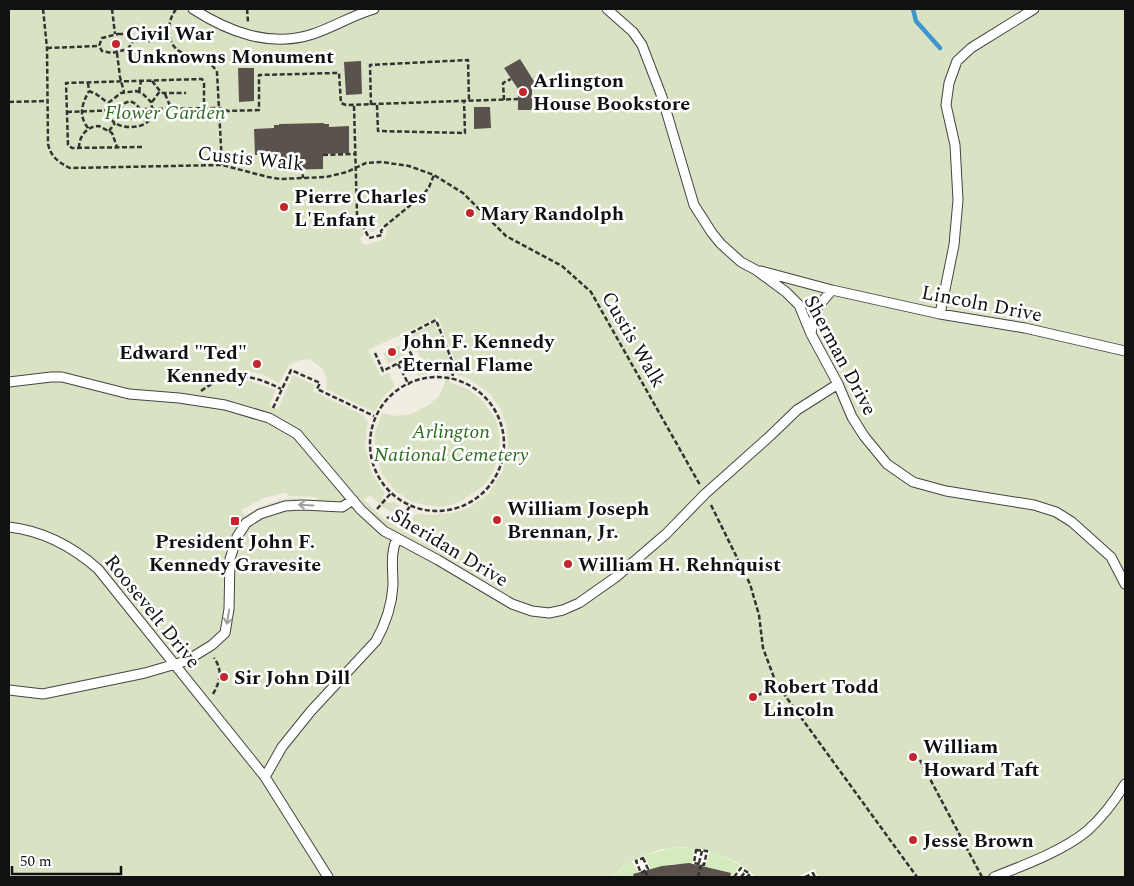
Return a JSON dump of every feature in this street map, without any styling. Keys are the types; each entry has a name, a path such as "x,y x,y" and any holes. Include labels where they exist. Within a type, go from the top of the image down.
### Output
{"lane":[{"path":"193,9 223,27 264,39 298,38 374,9"},
{"name":"Sherman Drive","path":"607,9 633,32 642,46 662,97 694,205 721,244 741,262 756,270 786,292 799,305 810,334 838,384 852,417 864,436 887,464 913,482 946,491 1017,501 1056,512 1072,522 1111,557 1125,584"},
{"path":"940,314 954,245 958,200 955,145 946,105 949,83 957,61 971,48 1031,10"},
{"name":"Lincoln Drive","path":"756,270 832,290 940,314 1025,328 1125,351"},
{"path":"810,334 816,309 832,290"},
{"name":"Sheridan Drive","path":"9,382 62,377 129,394 179,398 225,405 269,418 297,434 368,517 384,531 438,560 512,604 537,612 555,613 579,603 616,577 666,534 705,494 797,410 838,384"},
{"path":"9,690 43,694 60,692 145,673 186,661 207,649 225,634 229,608 230,559 237,537 246,523 260,514 281,507 303,505 342,507 353,500"},
{"name":"Roosevelt Drive","path":"9,527 35,532 70,547 98,569 265,777 328,877"},
{"path":"265,777 282,747 311,711 376,641 384,627 393,583 392,549 397,538"},
{"path":"994,877 1036,860 1085,832 1113,804 1125,784"}],"path":[{"name":"Custis Walk","path":"43,9 48,101 48,144 53,157 60,163 70,168 222,165 268,177 302,178 326,177 347,172 366,163 388,162 416,168 434,175 463,193 506,236 562,266 591,292 705,494"},
{"path":"112,9 115,34"},
{"path":"176,9 169,21 170,41 176,50 209,64 216,69 218,75 222,165"},
{"path":"99,46 102,38 115,34 125,34 133,41 170,41"},
{"path":"99,46 102,51 117,52 128,48 133,41"},
{"path":"46,48 99,46"},
{"path":"117,52 120,82 124,92"},
{"path":"371,105 370,65 468,60 469,101"},
{"path":"140,109 220,108 228,111 259,110 259,75 339,72 341,103 354,106 518,99"},
{"path":"142,147 72,148 68,145 66,83 202,79 204,83 204,108"},
{"path":"504,100 503,83 511,79"},
{"path":"139,92 141,81"},
{"path":"152,81 165,94 171,109"},
{"path":"88,82 89,91 81,111 84,124 88,128"},
{"path":"89,91 108,103"},
{"path":"108,103 110,118 115,123 127,127 140,125 150,118 152,104 160,91"},
{"path":"108,103 124,92 139,92 152,104"},
{"path":"165,94 175,92 186,93"},
{"path":"9,102 48,101"},
{"path":"120,110 126,102 130,101 140,109"},
{"path":"377,104 378,132 465,133 464,102"},
{"path":"354,106 357,214 369,238 382,235 381,231 385,226 424,194 434,175"},
{"path":"120,110 124,116 130,118 136,116 140,109"},
{"path":"67,112 120,110"},
{"path":"109,131 115,123"},
{"path":"79,148 80,138 88,128 99,126 109,131 114,137 117,147"},
{"path":"322,155 354,154"},
{"path":"302,167 302,178"},
{"path":"374,353 383,371 398,364 412,356 403,337 436,320 454,366 452,379"},
{"path":"398,364 409,385"},
{"path":"274,407 291,370 320,383 317,389 374,416"},
{"path":"199,393 202,389 217,382 234,377 247,376 261,379 282,389"},
{"path":"430,376 452,379 462,381 478,390 487,398 497,412 502,423 504,437 500,465 487,489 466,504 436,511 410,506 391,493 379,478 371,457 370,439 374,416 389,396 418,380 430,376"},
{"path":"391,493 377,508 398,526 410,506"},
{"path":"711,505 750,584 759,615 763,648 776,683 917,877"},
{"path":"207,649 218,663 220,682 213,694"},
{"path":"759,695 776,683"},
{"path":"920,760 982,877"},
{"path":"698,877 702,851 696,850 694,863 700,863"},
{"path":"645,871 648,869 643,858 636,861 642,872 645,871 648,877"},
{"path":"734,877 742,868 750,874 747,877"},
{"path":"741,877 746,871"},
{"path":"804,877 813,873 815,877"}],"green space":[{"name":"Arlington National Cemetery","path":"9,9 1125,9 1125,877 818,877 814,869 797,877 755,877 742,866 727,858 712,852 681,847 652,852 638,858 611,877 9,877"},
{"path":"671,848 694,848 692,864 673,864 651,870 644,855"},
{"path":"710,851 740,865 732,877 705,867"},
{"path":"632,861 640,875 636,877 611,877"}],"shaded area":[{"path":"383,224 387,228 385,239 366,245 363,244 360,239 364,234 362,230 367,227 371,232 374,232"},
{"path":"438,317 457,366 455,374 469,379 490,394 500,408 507,428 508,449 503,471 488,494 470,507 453,513 430,515 419,513 414,515 410,523 411,528 418,532 416,538 384,519 364,500 370,495 384,508 392,512 399,511 401,506 394,502 389,503 382,497 384,492 371,472 365,445 368,421 364,418 365,416 313,391 315,385 293,375 278,409 269,406 276,390 250,381 224,383 222,377 252,372 264,375 279,383 289,365 300,360 309,359 323,370 327,380 326,389 374,412 385,395 395,386 389,373 381,376 368,350","holes":["435,323 452,366 449,382 468,389 482,400 496,420 500,437 496,464 491,476 483,486 465,499 451,505 439,507 412,502 395,491 382,474 375,451 375,432 382,413 396,416 411,414 427,406 442,391 447,374 429,373 418,376 411,362 420,358 409,336","400,345 405,355 388,364 383,353"]},
{"path":"287,493 288,496 316,497 317,500 291,498 279,500 258,508 245,516 241,510 264,498"}],"building":[{"path":"520,59 537,86 532,89 532,110 518,110 518,89 504,68"},
{"path":"361,61 362,94 346,95 344,62"},
{"path":"238,68 254,68 254,101 239,102"},
{"path":"474,107 490,107 491,128 474,129"},
{"path":"279,124 329,124 329,127 349,126 349,153 323,154 323,169 281,170 281,155 255,155 254,129 274,128 274,125"},
{"path":"689,863 731,873 730,877 634,877 633,874 662,866"}],"waterway":[{"path":"913,9 916,21 940,48"}],"place":[{"name":"Civil War Unknowns Monument","path":"116,44"},
{"name":"Arlington House Bookstore","path":"523,92"},
{"name":"Pierre Charles L'Enfant","path":"284,207"},
{"name":"Mary Randolph","path":"470,213"},
{"name":"John F. Kennedy Eternal Flame","path":"392,352"},
{"name":"Edward \"Ted\" Kennedy","path":"257,364"},
{"name":"William Joseph Brennan, Jr.","path":"497,520"},
{"name":"President John F. Kennedy Gravesite","path":"235,521"},
{"name":"William H. Rehnquist","path":"568,564"},
{"name":"Sir John Dill","path":"224,677"},
{"name":"Robert Todd Lincoln","path":"753,697"},
{"name":"William Howard Taft","path":"913,757"},
{"name":"Jesse Brown","path":"913,840"}],"park label":[{"name":"Flower Garden","path":"165,112"}]}
